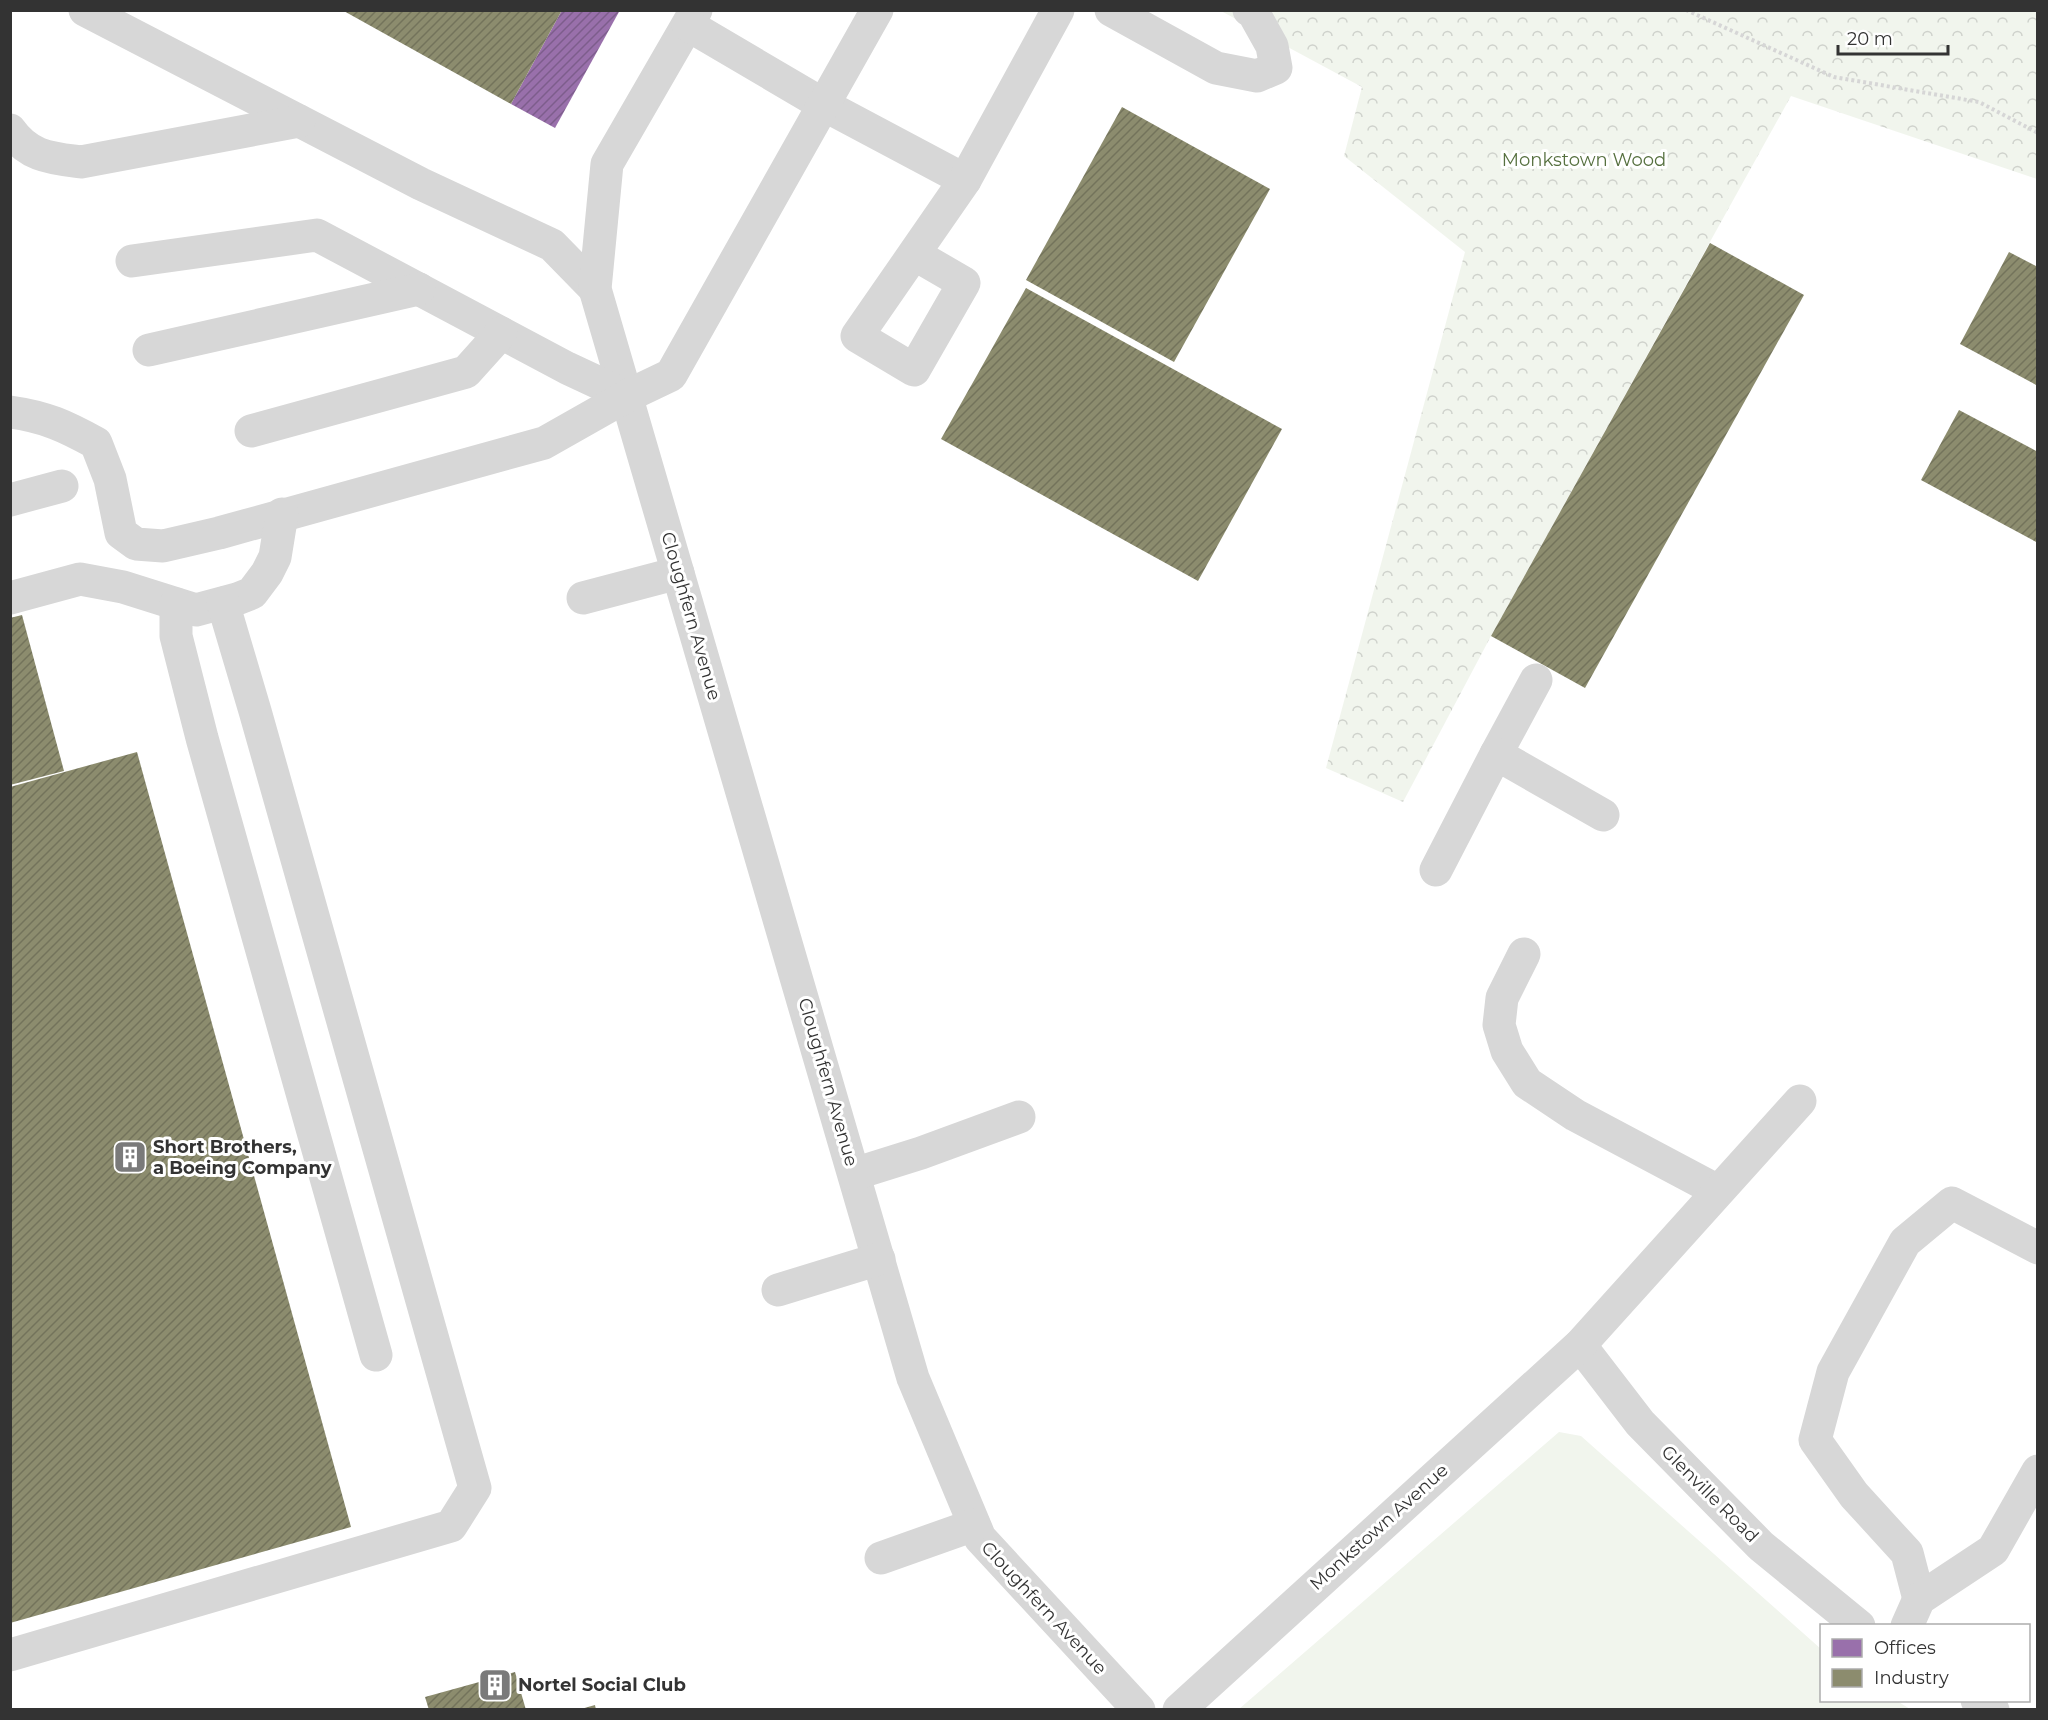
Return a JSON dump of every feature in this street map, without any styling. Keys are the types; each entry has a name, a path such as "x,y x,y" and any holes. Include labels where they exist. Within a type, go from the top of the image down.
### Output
{"street":[{"path":"85,10 421,184 552,245 595,290"},
{"path":"10,412 36,416 62,424 96,443 110,479 121,532 136,544 163,546 544,443 627,396 671,375 877,10"},
{"path":"914,254 965,180 1058,10"},
{"path":"1112,10 1216,68 1257,76 1276,68 1272,46 1253,12 1249,10"},
{"path":"595,290 607,164 692,18 824,105 965,180"},
{"path":"10,130 19,143 44,157 81,162 299,121"},
{"path":"132,261 316,235 567,368 627,396"},
{"path":"149,350 419,289"},
{"name":"Cloughfern Avenue","path":"595,290 913,1378 980,1538 1139,1710"},
{"path":"251,431 466,372 501,333"},
{"path":"10,500 62,486"},
{"path":"10,598 80,579 123,587 196,610 223,603 252,593 267,573 275,557 282,514"},
{"path":"583,598 678,573"},
{"path":"10,1655 451,1526 475,1488 223,603"},
{"path":"176,604 176,636 199,727 376,1355"},
{"path":"1436,870 1536,680"},
{"path":"1496,754 1603,815"},
{"path":"1524,954 1502,998 1499,1025 1507,1051 1527,1083 1575,1115 1718,1191"},
{"name":"Monkstown Avenue","path":"1179,1710 1580,1346 1800,1101"},
{"path":"854,1173 921,1154 1019,1117"},
{"path":"1913,1612 1907,1553 1854,1495 1815,1440 1833,1372 1905,1242 1952,1203 2037,1248"},
{"path":"778,1290 879,1258"},
{"name":"Glenville Road","path":"1580,1346 1640,1423 1753,1538 1857,1624"},
{"path":"1913,1612 1993,1550 2037,1471"},
{"path":"880,1557 974,1525"},
{"path":"1979,1702 1993,1710"}],"path":[{"path":"1686,10 1834,77 1979,102 2037,133"}],"green space":[{"name":"Monkstown Wood","path":"1221,11 2037,11 2037,179 1791,96 1491,636 1403,802 1326,768 1465,252 1344,156 1362,87"},
{"path":"1559,1432 1581,1436 1820,1648 1820,1702 1899,1702 1910,1709 1239,1709"}],"building: Offices":[{"path":"562,10 620,10 555,128 511,104"}],"building: Industry":[{"path":"342,10 562,10 511,104"},
{"path":"1122,107 1270,189 1174,362 1026,280"},
{"path":"1710,243 1804,295 1585,688 1491,636"},
{"path":"2009,252 2038,267 2038,386 1960,344"},
{"path":"1026,288 1282,429 1198,581 941,439"},
{"path":"1959,410 2038,452 2038,543 1921,480"},
{"path":"22,615 64,771 10,785 10,618"},
{"name":"Short Brothers, a Boeing Company","path":"137,752 351,1527 10,1623 10,787"},
{"name":"Nortel Social Club","path":"515,1672 526,1710 429,1710 425,1697"},
{"name":"Nortel Social Club","path":"595,1705 596,1710 581,1710 581,1709"}],"place":[{"name":"Short Brothers, a Boeing Company","path":"130,1157"},
{"name":"Nortel Social Club","path":"495,1685"}]}
